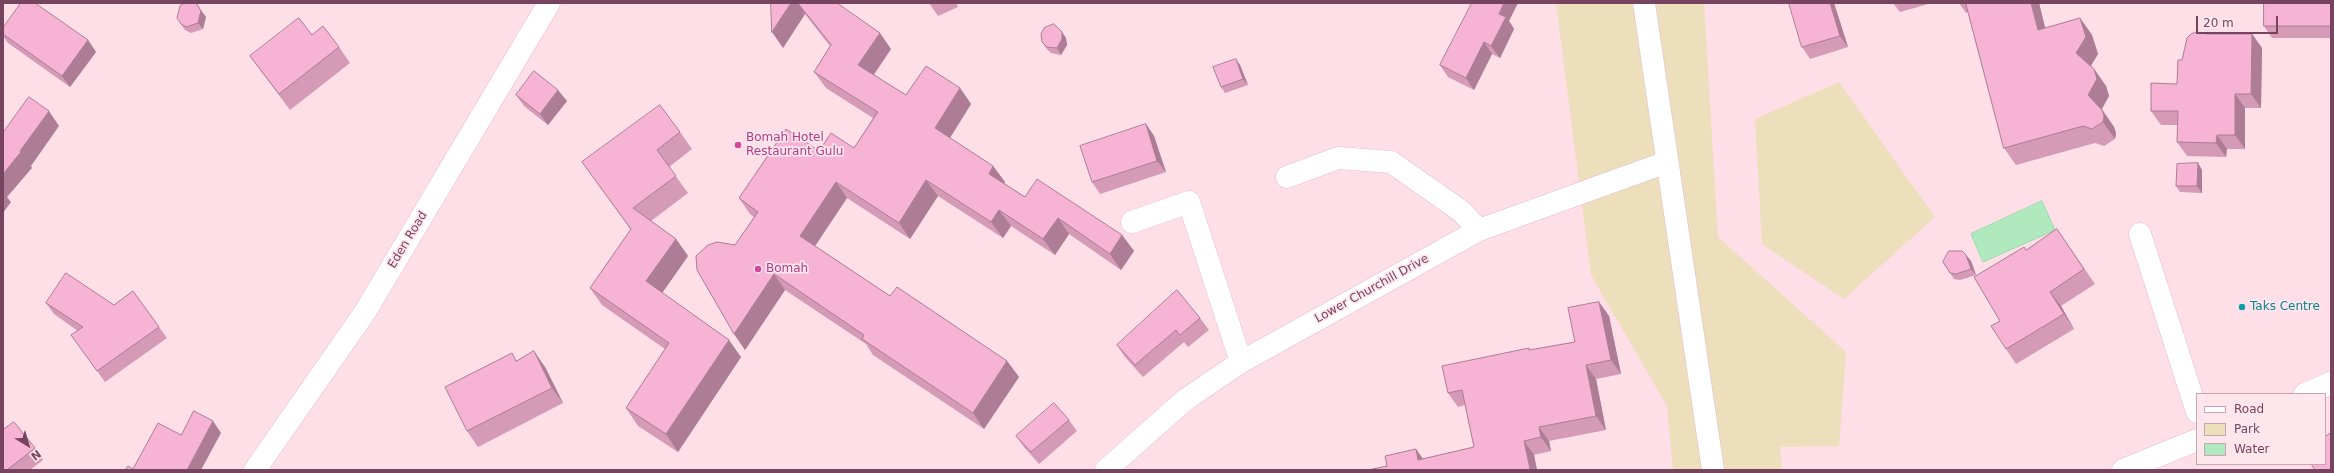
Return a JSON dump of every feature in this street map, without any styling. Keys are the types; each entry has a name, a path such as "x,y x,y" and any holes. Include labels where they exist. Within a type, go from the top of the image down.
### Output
{"street":[{"name":"Eden Road","path":"255,470 365,312 549,3"},
{"path":"1644,3 1713,470"},
{"path":"1288,177 1338,158 1391,162 1461,211 1479,230"},
{"name":"Lower Churchill Drive","path":"1106,470 1185,400 1241,362 1479,230 1667,162"},
{"path":"1132,222 1189,202 1241,362"},
{"path":"2140,234 2196,409"},
{"path":"2307,393 2331,383"},
{"path":"2123,470 2196,440"}],"green space":[{"path":"1556,3 1704,3 1718,237 1846,352 1839,446 1780,447 1782,470 1673,470 1667,406 1591,275"},
{"path":"1839,82 1935,217 1844,299 1762,244 1755,119"}],"water":[{"path":"2042,201 2055,230 1983,262 1971,234"}],"building":[{"path":"21,3 35,3 88,40 62,76 3,34 3,28"},
{"path":"185,3 196,3 201,11 198,23 186,27 181,24 177,18 180,6"},
{"path":"771,3 791,3 772,32"},
{"path":"798,3 837,3 880,33 858,65 906,95 926,66 960,88 935,128 993,166 989,174 1025,197 1037,179 1122,235 1110,254 1058,218 1043,239 999,210 991,222 926,180 899,223 836,182 800,236 890,296 897,287 1007,361 973,413 862,339 864,335 774,274 734,334 697,270 696,256 708,245 717,242 735,245 758,212 739,198 786,129 819,151 831,133 854,148 878,112 814,72 831,45"},
{"path":"1472,3 1504,3 1499,14 1506,17 1491,46 1484,42 1466,78 1440,65"},
{"path":"1789,3 1830,3 1840,36 1802,47"},
{"path":"1966,3 2031,3 2038,30 2080,18 2086,37 2076,53 2094,69 2097,79 2088,95 2102,110 2104,116 2103,122 2092,129 2083,126 2004,148"},
{"path":"2264,3 2331,3 2331,26 2264,26"},
{"path":"299,18 312,35 323,26 339,47 279,94 250,56"},
{"path":"1054,24 1062,32 1062,39 1057,48 1047,47 1042,42 1041,34 1044,28"},
{"path":"2197,32 2207,34 2252,34 2251,94 2235,94 2235,135 2217,135 2216,143 2177,142 2178,111 2151,111 2151,83 2177,84 2178,60 2182,60 2187,38 2191,34"},
{"path":"1236,59 1243,79 1221,87 1213,67"},
{"path":"534,71 558,90 540,114 516,95"},
{"path":"29,97 49,111 20,151 21,152 3,174 3,133"},
{"path":"660,105 680,132 657,150 676,176 633,208 676,239 646,281 729,340 666,434 626,408 669,343 590,288 631,229 582,162"},
{"path":"1146,124 1157,161 1092,182 1080,146"},
{"path":"2198,163 2197,186 2176,186 2177,164"},
{"path":"2057,229 2084,269 2050,292 2064,314 2006,349 1991,326 2000,321 1974,277 2024,247 2026,250"},
{"path":"1949,251 1962,251 1966,255 1971,269 1956,274 1950,273 1943,262"},
{"path":"66,273 114,305 133,291 159,327 97,371 71,335 83,327 46,303"},
{"path":"1177,290 1200,318 1180,335 1176,330 1135,365 1117,345"},
{"path":"1599,302 1611,360 1586,365 1596,416 1539,427 1541,437 1524,441 1530,469 1368,470 1387,466 1385,456 1416,449 1418,460 1474,447 1462,390 1448,393 1442,366 1529,348 1529,350 1575,342 1568,308"},
{"path":"534,351 552,388 467,431 445,387 512,353 516,361"},
{"path":"1054,403 1069,420 1031,452 1016,436"},
{"path":"194,411 213,421 187,470 125,470 128,466 133,469 158,423 181,435"},
{"path":"14,422 35,448 7,470 3,470 3,430"},
{"path":"2331,433 2331,470 2315,470 2312,465 2326,465 2326,436"}],"place":[{"name":"Bomah Hotel Restaurant Gulu","path":"738,145"},
{"name":"Bomah","path":"758,269"},
{"name":"Taks Centre","path":"2242,307"}]}
